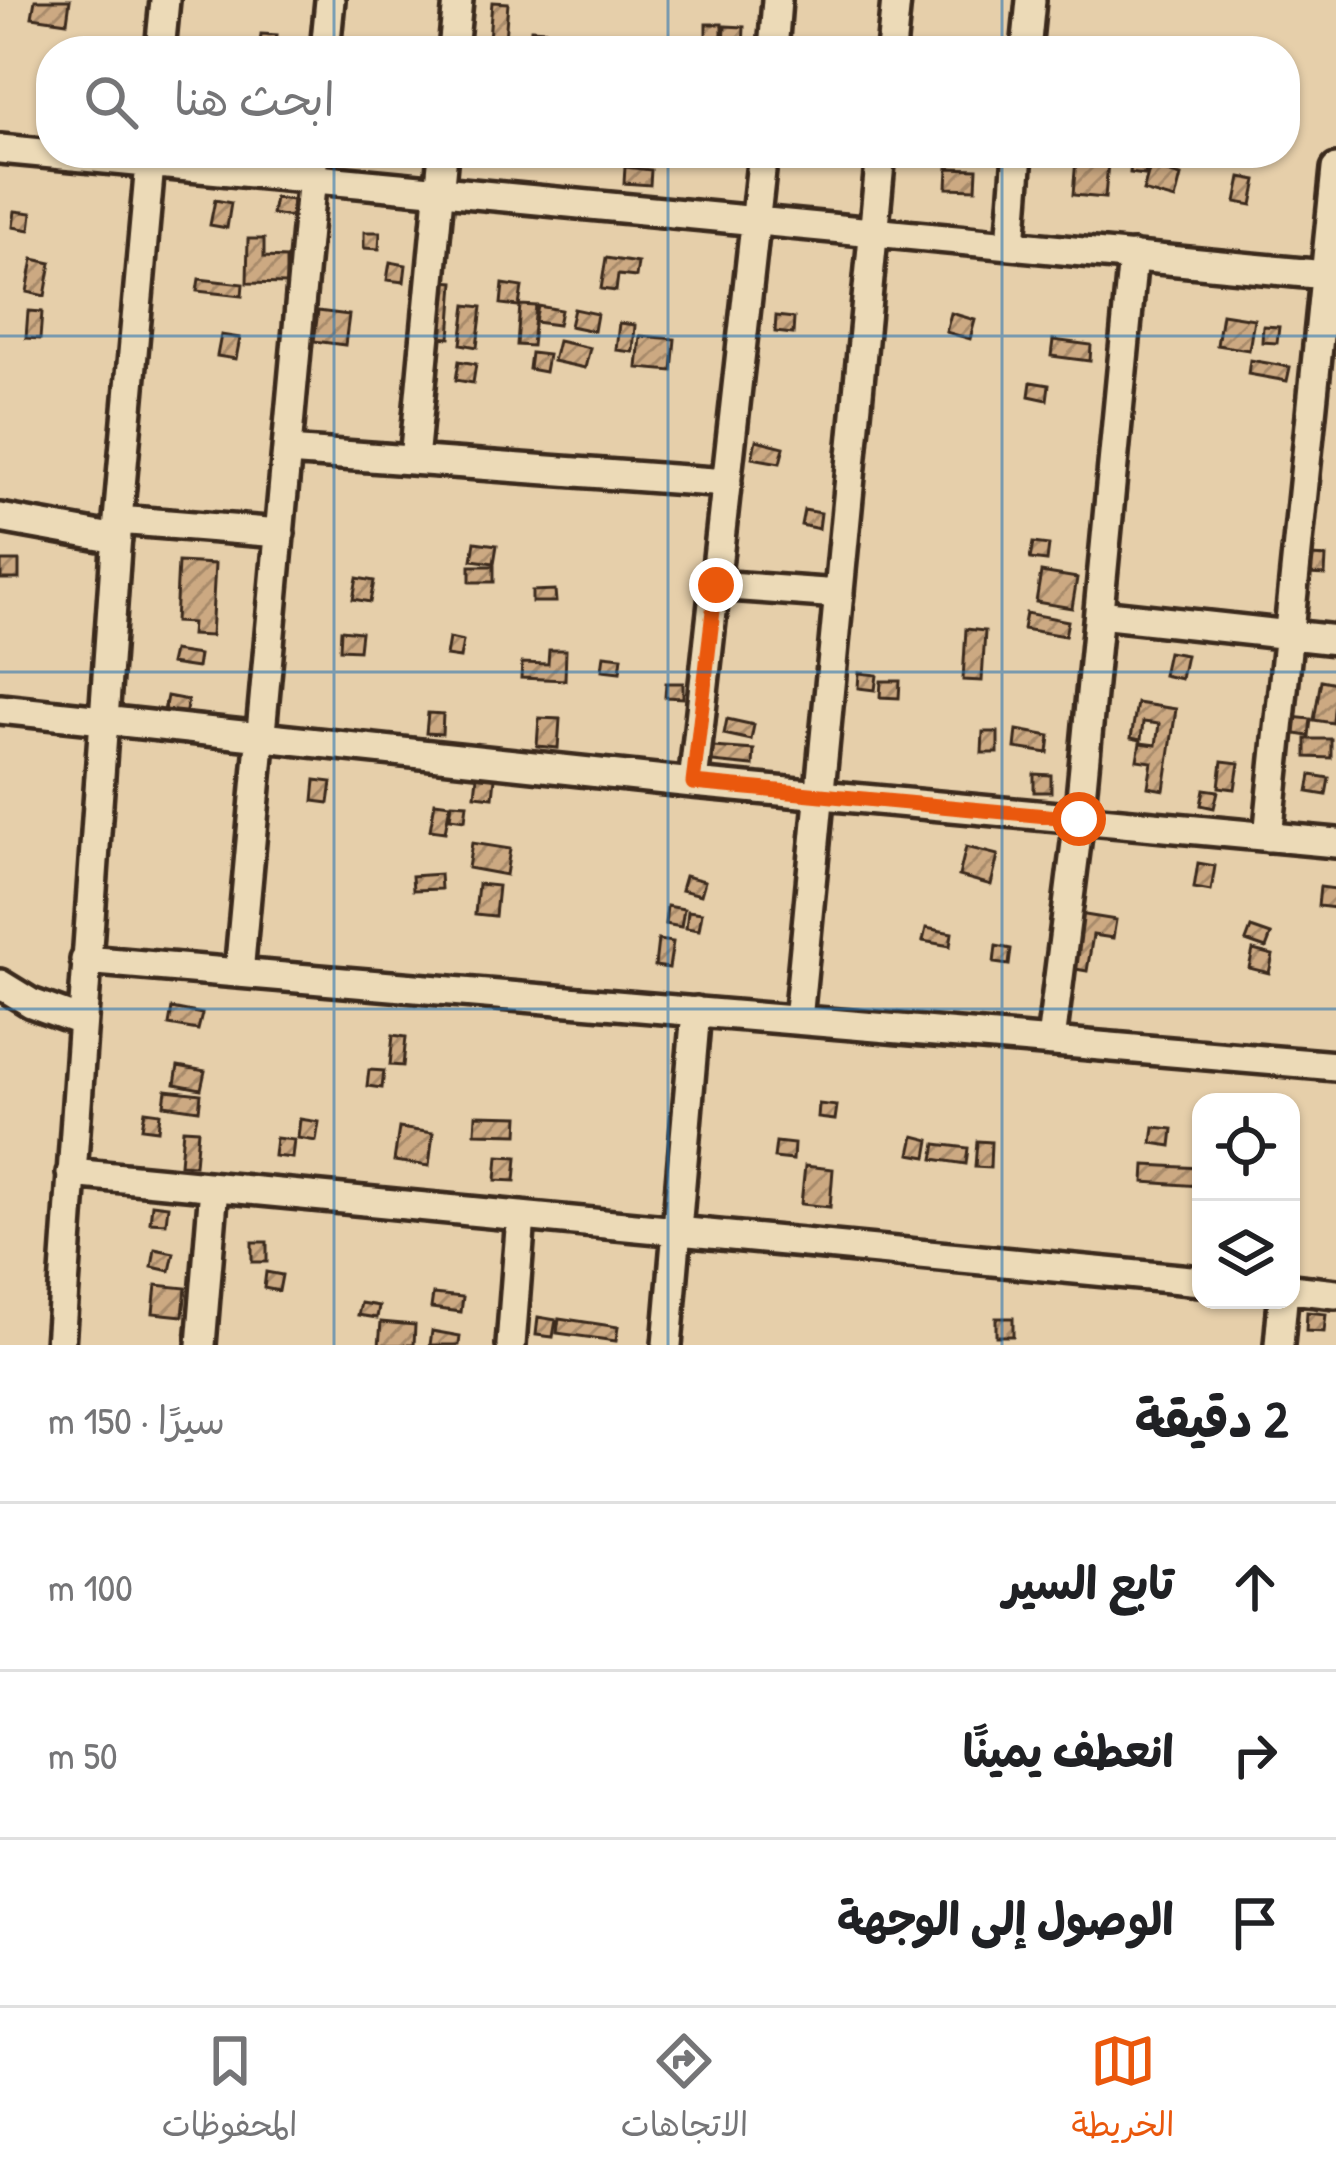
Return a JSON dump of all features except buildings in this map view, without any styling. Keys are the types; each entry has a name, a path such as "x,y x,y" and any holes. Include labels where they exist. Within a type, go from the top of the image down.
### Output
{"street":[{"path":"161,36 165,0"},
{"path":"326,36 330,0"},
{"path":"454,36 458,0"},
{"path":"773,36 777,0"},
{"path":"892,36 896,0"},
{"path":"1027,36 1030,0"},
{"path":"0,149 36,151"},
{"path":"60,1345 117,529 149,168"},
{"path":"239,973 312,168"},
{"path":"324,168 439,188 1331,275"},
{"path":"414,460 441,168"},
{"path":"693,783 762,168"},
{"path":"798,1020 880,168"},
{"path":"1011,244 1017,168"},
{"path":"1268,837 1331,275 1336,169"},
{"path":"1051,1041 1079,819 1133,256"},
{"path":"287,451 727,483"},
{"path":"0,518 117,529 280,533"},
{"path":"716,585 839,594"},
{"path":"1099,614 1336,640"},
{"path":"0,709 693,783 1336,843"},
{"path":"86,960 1336,1066"},
{"path":"0,983 31,1003 82,1021"},
{"path":"667,1345 696,1011"},
{"path":"71,1173 1192,1280"},
{"path":"201,1345 214,1186"},
{"path":"511,1345 521,1216"},
{"path":"1300,1290 1336,1294"},
{"path":"1279,1345 1282,1309"}],"route":[{"path":"716,585 693,783 1079,819"}]}
